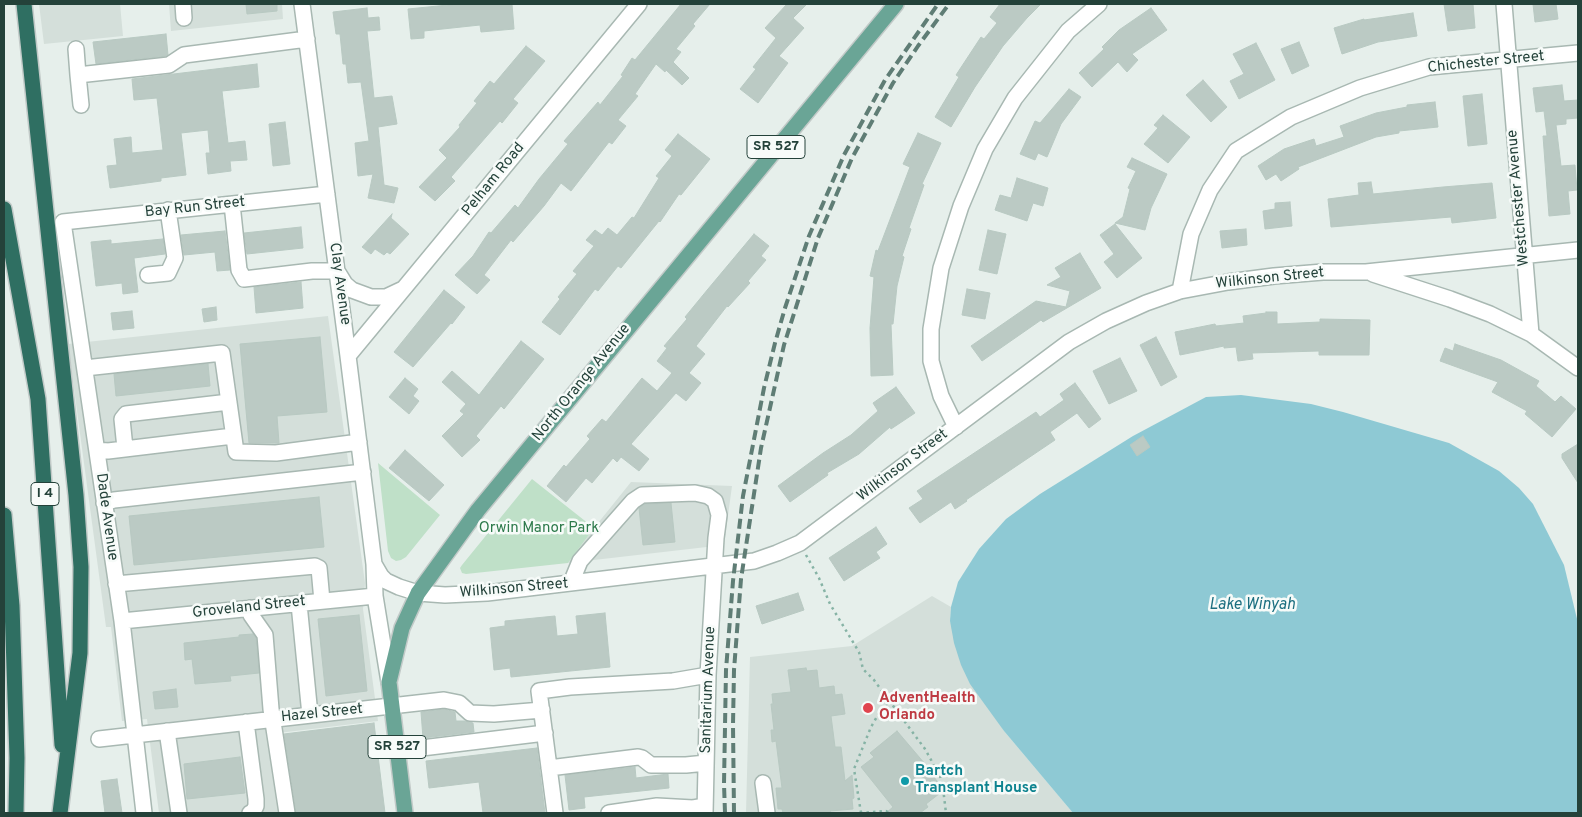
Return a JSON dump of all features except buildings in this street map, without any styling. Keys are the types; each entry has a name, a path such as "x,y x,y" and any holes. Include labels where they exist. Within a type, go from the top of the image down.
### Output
{"highway":[{"path":"24,4 76,495 81,567 80,653 65,781"},
{"name":"I 4","path":"4,209 38,399 65,781 60,813"},
{"path":"4,515 12,606 17,758 16,813"}],"main road":[{"name":"North Orange Avenue","path":"406,813 389,682 402,628 418,592 484,503 896,4"}],"street":[{"name":"Clay Avenue","path":"302,4 363,472 374,564 375,596 389,682"},
{"path":"956,427 941,396 930,361 930,329 941,268 961,206 985,149 1015,98 1068,30 1099,4"},
{"name":"Westchester Avenue","path":"1504,4 1531,334"},
{"name":"Pelham Road","path":"348,356 636,5"},
{"path":"78,75 169,65 184,55 307,39"},
{"path":"76,49 81,105"},
{"name":"Chichester Street","path":"1180,291 1191,234 1210,190 1236,151 1291,117 1360,88 1430,67 1578,53"},
{"name":"Bay Run Street","path":"63,222 327,194"},
{"path":"232,204 239,270 244,279 312,271 337,271 345,284 352,290 371,298 386,297 404,288"},
{"path":"148,275 168,273 175,258 168,210"},
{"name":"Dade Avenue","path":"63,222 122,620 144,813"},
{"name":"Wilkinson Street","path":"418,592 445,595 571,583 714,567 754,561 777,553 800,543 1069,342 1106,321 1146,303 1180,291 1274,276 1323,272 1366,272 1524,254 1578,250"},
{"name":"Wilkinson Street","path":"1366,272 1490,314 1531,334"},
{"path":"1531,334 1578,368"},
{"path":"84,368 222,353 236,452 276,453 359,442"},
{"path":"125,448 122,419 126,414 229,402"},
{"path":"97,450 108,451 234,436"},
{"path":"104,503 114,500 363,472"},
{"name":"Sanitarium Avenue","path":"571,583 580,561 633,501 642,495 695,494 708,496 715,502 720,515 716,538 708,675 705,810"},
{"path":"374,564 386,581 418,592"},
{"path":"116,584 315,566 318,568 322,601"},
{"name":"Groveland Street","path":"122,620 375,596"},
{"path":"298,604 310,715"},
{"path":"250,608 251,615 265,635 271,709 287,813"},
{"path":"555,813 539,691 570,687 658,682 708,675"},
{"name":"Hazel Street","path":"99,739 444,700 459,703 470,713 494,714 542,710"},
{"path":"246,722 256,799 256,806 253,812 250,813"},
{"path":"167,731 178,813"},
{"path":"397,751 545,733"},
{"path":"550,768 638,757 651,764 686,765 706,762"},
{"path":"763,782 767,813"},
{"path":"609,813 658,806 705,810"}],"path":[{"path":"805,554 819,578 830,604 858,652 863,668 925,749 940,776 944,788 946,813"},
{"path":"889,701 882,708 870,727 854,769 860,813 886,811 890,813"}],"shaded area":[{"path":"39,4 120,4 123,36 44,44"},
{"path":"169,4 282,4 283,19 171,31"},
{"path":"328,316 365,583 363,609 378,721 270,734 281,813 159,813 147,719 122,721 111,627 106,627 68,344"},
{"path":"631,482 732,486 724,545 568,563"},
{"name":"AdventHealth Orlando","path":"932,596 951,607 950,621 1004,731 1073,813 746,813 750,657 852,646"}],"green space":[{"name":"Orwin Manor Park","path":"378,463 440,515 406,557 401,560 396,561 391,558 388,551"},
{"name":"Orwin Manor Park","path":"532,479 594,528 568,563 462,573 460,568 462,565"}],"water":[{"name":"Lake Winyah","path":"1241,395 1311,404 1449,443 1499,471 1519,488 1533,504 1564,565 1578,623 1578,813 1073,813 1004,731 970,684 954,643 950,621 951,607 958,582 979,549 1006,519 1040,494 1133,436 1206,397"}],"railway":[{"path":"725,813 726,670 733,581 743,496 764,388 775,343 809,236 844,155 885,80 938,4"},
{"path":"734,813 734,670 741,579 761,448 784,345 818,238 852,158 893,83 949,4"}],"place":[{"name":"AdventHealth Orlando","path":"868,708"},
{"name":"Bartch Transplant House","path":"905,781"}]}
